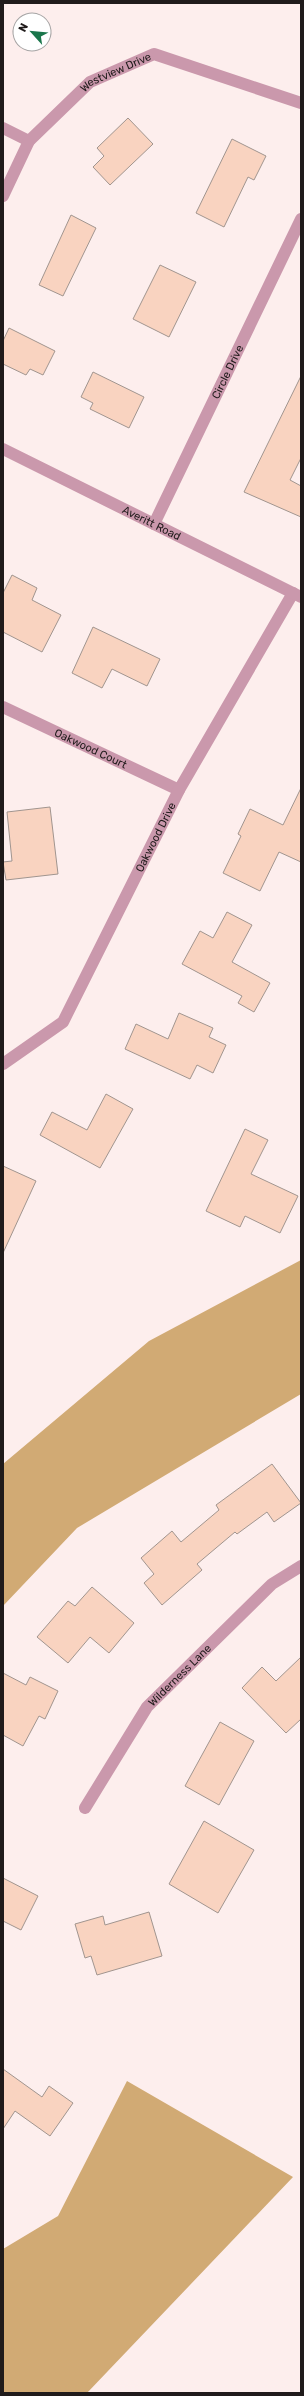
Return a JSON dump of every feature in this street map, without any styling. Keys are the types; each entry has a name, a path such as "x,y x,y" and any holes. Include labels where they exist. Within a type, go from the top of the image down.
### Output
{"street":[{"name":"Westview Drive","path":"3,196 28,141 90,82 154,54 301,103"},
{"path":"3,128 28,141"},
{"name":"Circle Drive","path":"154,524 301,219"},
{"name":"Averitt Road","path":"3,449 297,595"},
{"name":"Oakwood Drive","path":"3,1064 63,1022 179,790 297,595"},
{"name":"Oakwood Court","path":"3,707 179,790"},
{"name":"Wilderness Lane","path":"85,1808 147,1707 272,1584 301,1566"}],"shaded area":[{"path":"301,1260 301,1394 77,1528 3,1606 3,1464 149,1341"},
{"path":"127,2081 293,2177 87,2393 3,2393 3,2249 58,2216"}],"building":[{"path":"128,118 153,144 110,185 93,167 104,156 97,148"},
{"path":"232,139 266,156 254,180 248,177 224,227 196,213"},
{"path":"71,215 96,228 63,296 39,285"},
{"path":"160,265 196,282 169,337 133,319"},
{"path":"9,328 55,351 43,375 30,369 26,375 3,364 3,341"},
{"path":"93,372 144,397 129,428 90,409 93,403 81,397"},
{"path":"301,376 301,458 290,480 301,486 301,517 244,492"},
{"path":"12,575 37,588 32,600 61,615 42,652 3,632 3,593"},
{"path":"93,627 160,659 147,686 112,669 102,688 72,673"},
{"path":"301,788 301,862 279,852 260,891 223,873 241,836 238,834 250,809 283,825"},
{"path":"50,807 58,874 6,880 3,862 12,861 7,812"},
{"path":"227,912 252,925 232,962 270,983 254,1012 238,1003 242,996 182,964 200,931 213,938"},
{"path":"179,1013 213,1028 209,1037 226,1045 213,1073 197,1065 190,1079 125,1049 136,1024 168,1039"},
{"path":"106,1094 133,1109 100,1168 40,1135 52,1112 87,1130"},
{"path":"245,1129 268,1140 251,1174 298,1196 280,1233 245,1216 240,1227 206,1211"},
{"path":"3,1166 36,1181 3,1253"},
{"path":"272,1464 301,1503 274,1522 267,1512 237,1534 235,1532 197,1564 202,1570 162,1605 144,1583 154,1574 141,1558 172,1531 181,1542 219,1510 216,1505"},
{"path":"92,1587 134,1623 109,1653 90,1637 68,1663 37,1637 68,1601 75,1606"},
{"path":"301,1657 301,1719 286,1733 242,1688 262,1667 276,1681"},
{"path":"3,1673 26,1685 30,1677 58,1691 45,1719 39,1716 23,1746 3,1735"},
{"path":"220,1722 254,1741 219,1805 185,1786"},
{"path":"204,1821 254,1850 218,1913 169,1884"},
{"path":"3,1878 38,1896 21,1930 3,1921"},
{"path":"149,1912 162,1956 97,1975 91,1956 85,1958 75,1924 103,1916 105,1925"},
{"path":"3,2069 42,2097 49,2086 73,2103 50,2136 15,2111 3,2129"}]}
